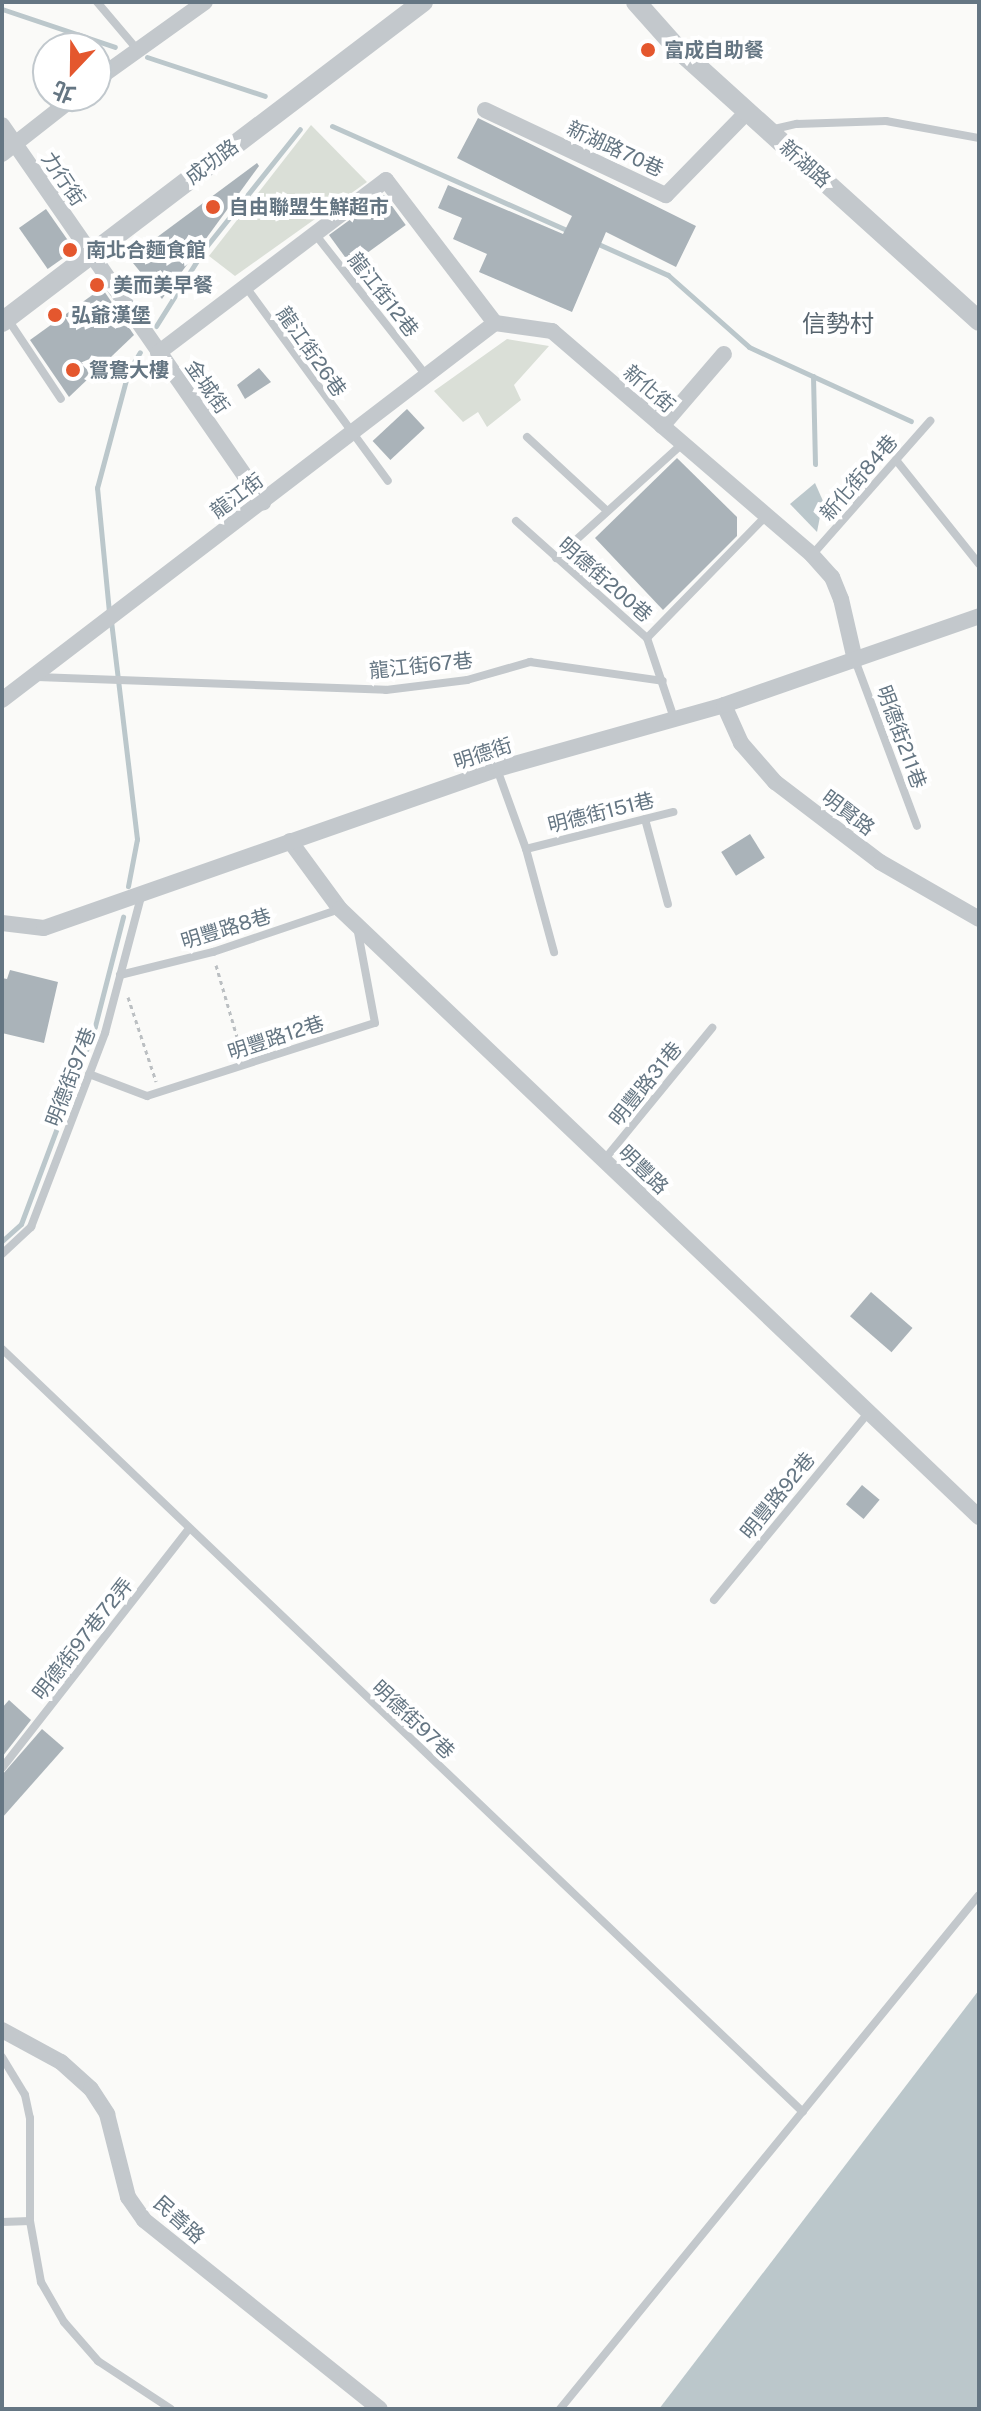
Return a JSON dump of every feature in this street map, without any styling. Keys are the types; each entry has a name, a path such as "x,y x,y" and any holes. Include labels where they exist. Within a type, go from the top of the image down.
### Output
{"street":[{"path":"112,67 205,2"},
{"name":"成功路","path":"4,317 90,256 423,2"},
{"name":"新湖路","path":"636,2 747,112 979,321"},
{"name":"新湖路70巷","path":"485,110 666,195 747,112"},
{"path":"9,149 56,112"},
{"name":"力行街","path":"2,125 9,149 90,256"},
{"path":"158,353 386,180 495,323"},
{"name":"金城街","path":"90,256 263,502"},
{"name":"龍江街","path":"2,700 495,323"},
{"name":"新化街","path":"495,323 552,331 812,555 832,577 841,599 855,660"},
{"path":"662,426 724,354"},
{"name":"明德街","path":"2,923 44,928 141,897 497,769 724,705 979,616"},
{"name":"明賢路","path":"724,705 741,743 775,782 880,862 979,919"},
{"name":"明豐路","path":"290,841 340,909 979,1517"},
{"name":"民善路","path":"2,2030 61,2062 91,2089 107,2114 128,2197 144,2220 380,2409"}],"lane":[{"path":"97,2 136,48"},
{"path":"768,131 797,124 886,121 979,138"},
{"name":"龍江街12巷","path":"315,234 426,376"},
{"name":"龍江街26巷","path":"246,287 350,435 388,481"},
{"path":"4,317 61,399"},
{"name":"新化街84巷","path":"812,555 930,421"},
{"path":"527,437 605,509"},
{"path":"556,558 605,509 682,444"},
{"path":"896,460 979,564"},
{"path":"647,638 766,516"},
{"name":"明德街200巷","path":"516,521 647,638 674,718"},
{"name":"明德街211巷","path":"855,660 917,826"},
{"name":"龍江街67巷","path":"32,677 386,690 467,680 530,662 663,681"},
{"name":"明德街151巷","path":"497,769 526,849 673,812"},
{"path":"645,819 668,904"},
{"path":"526,849 554,952"},
{"name":"明德街97巷","path":"2,1254 31,1227 89,1074 141,897"},
{"name":"明豐路8巷","path":"120,975 213,952 340,909"},
{"name":"明豐路12巷","path":"89,1074 147,1096 375,1023 356,922"},
{"name":"明豐路31巷","path":"604,1160 712,1028"},
{"name":"明德街97巷","path":"2,1349 803,2112"},
{"name":"明豐路92巷","path":"714,1600 868,1413"},
{"name":"明德街97巷72弄","path":"2,1768 189,1529"},
{"path":"560,2409 979,1895"},
{"path":"2,2057 25,2095 30,2118 30,2221 41,2282 64,2322 98,2361 171,2409"},
{"path":"2,2222 30,2221"}],"path":[{"path":"213,952 247,1065"},
{"path":"120,975 160,1092"}],"shaded area":[{"path":"311,125 367,182 235,276 209,256"},
{"path":"507,339 549,346 514,385 521,400 487,427 478,412 463,422 434,391"},
{"path":"815,483 823,501 817,532 790,504"},
{"path":"979,1990 979,2409 659,2409"}],"building":[{"path":"478,118 696,226 676,267 606,232 572,312 479,272 487,254 453,239 462,218 438,208 448,185 563,234 572,216 457,158"},
{"name":"自由聯盟生鮮超市","path":"257,163 259,166 162,299 129,258"},
{"path":"384,195 406,225 351,265 329,235"},
{"path":"46,209 75,250 48,269 19,228"},
{"name":"鴛鴦大樓","path":"102,288 134,335 69,397 30,340"},
{"path":"259,368 271,382 245,399 237,385"},
{"path":"407,409 425,428 390,460 373,441"},
{"path":"677,458 737,517 737,536 663,610 595,538"},
{"path":"750,834 765,858 736,876 721,852"},
{"path":"10,970 58,982 44,1043 2,1033 2,978 7,979"},
{"path":"871,1292 913,1328 892,1352 850,1316"},
{"path":"862,1485 880,1500 864,1519 846,1504"},
{"path":"9,1700 31,1720 2,1757 2,1708"},
{"path":"42,1729 64,1748 2,1818 2,1775"}],"waterway":[{"path":"2,9 115,47"},
{"path":"147,57 265,96"},
{"path":"332,126 569,231"},
{"path":"156,326 205,248 300,129"},
{"path":"596,243 668,275 749,347 911,421"},
{"path":"109,612 97,488 128,372 140,352"},
{"path":"813,376 815,464"},
{"path":"111,621 137,839 128,886"},
{"path":"2,1241 21,1224 95,1026 123,917"}],"place":[{"name":"富成自助餐","path":"648,50"},
{"name":"自由聯盟生鮮超市","path":"213,207"},
{"name":"南北合麵食館","path":"70,250"},
{"name":"美而美早餐","path":"97,285"},
{"name":"弘爺漢堡","path":"55,315"},
{"name":"鴛鴦大樓","path":"73,370"}],"district":[{"name":"信勢村","path":"838,324"}]}
